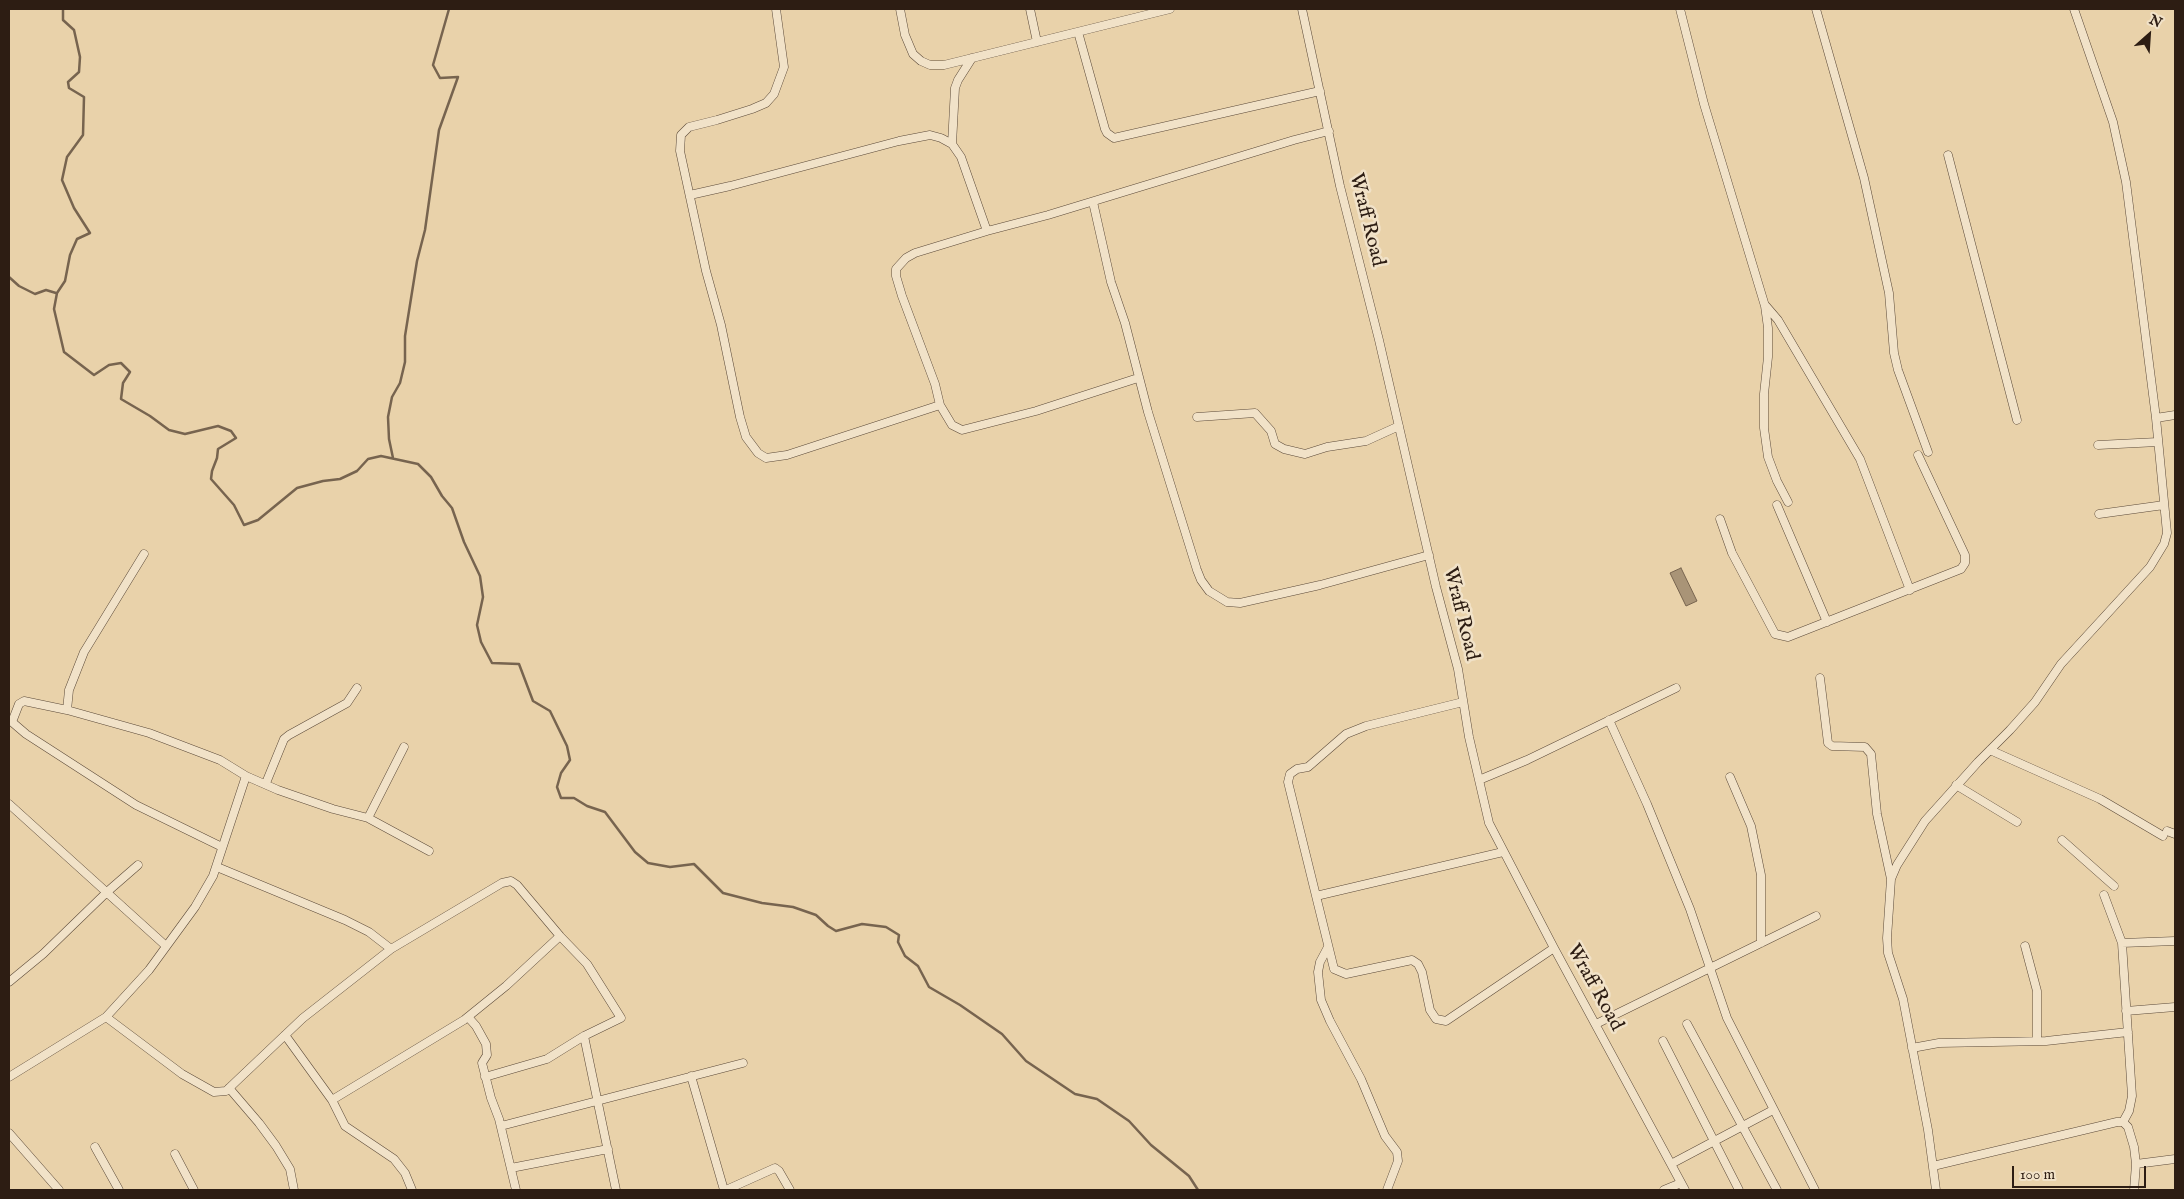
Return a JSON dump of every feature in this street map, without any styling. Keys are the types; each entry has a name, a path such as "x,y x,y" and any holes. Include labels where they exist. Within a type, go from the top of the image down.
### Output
{"street":[{"path":"776,9 784,56 784,67 781,80 774,94 766,103 717,120 689,126 681,135 680,151 706,271 721,325 746,437 758,453 766,458 787,455 940,405"},
{"path":"900,9 905,35 913,54 921,61 930,65 944,65 1170,9"},
{"path":"1030,9 1037,42"},
{"name":"Wraff Road","path":"1302,9 1340,186 1458,669 1463,702 1489,823 1554,948 1683,1186"},
{"path":"1680,9 1704,104 1765,304 1768,328 1768,357 1764,394 1768,457 1777,481 1788,502"},
{"path":"1816,9 1864,178 1889,293 1894,352 1898,370 1928,452"},
{"path":"1891,879 1925,821 2035,702 2061,664 2150,567 2158,555 2167,533 2156,418 2126,182 2113,122 2074,9"},
{"path":"1078,32 1105,129 1114,138 1320,91"},
{"path":"952,144 952,126 956,104 955,88 972,58"},
{"path":"937,137 952,126"},
{"path":"1138,378 1036,411 962,430 952,425 940,405 935,384 902,296 896,276 896,269 906,258 915,252 1092,202 1328,131"},
{"path":"690,194 730,186 899,141 930,135 952,144 961,157 987,231"},
{"path":"1948,155 2017,420"},
{"path":"1092,202 1111,282 1138,378 1197,570 1205,586 1217,597 1228,602 1240,603 1320,585 1429,555"},
{"path":"1765,304 1778,320 1860,459 1910,590"},
{"path":"1197,417 1255,414 1272,431 1275,444 1284,449 1305,454 1327,447 1366,441 1399,426"},
{"path":"2156,418 2175,415"},
{"path":"2098,445 2158,442"},
{"path":"1720,519 1732,553 1775,634 1788,638 1961,569 1965,562 1965,555 1918,456"},
{"path":"1777,505 1827,622"},
{"path":"2099,514 2164,505"},
{"path":"67,710 69,690 84,652 144,554"},
{"path":"1820,678 1828,743 1832,746 1865,747 1871,754 1877,814 1891,879 1887,938 1888,953 1903,999 1928,1130 1936,1190"},
{"path":"266,783 284,739 289,734 347,703 357,688"},
{"path":"1479,780 1527,760 1676,688"},
{"path":"222,847 136,805 75,768 20,730 12,722 19,704 24,701 67,710 149,733 220,760 246,776 266,783 278,790 333,809 368,818 429,851"},
{"path":"1463,702 1366,726 1346,734 1308,767 1297,769 1290,774 1288,782 1334,969 1346,974 1412,960 1418,964 1422,972 1430,1010 1436,1020 1446,1021 1554,948"},
{"path":"1609,720 1647,804 1690,909 1737,1042 1815,1190"},
{"path":"368,818 404,747"},
{"path":"1990,750 2100,799 2165,834 2175,834"},
{"path":"9,1077 106,1018 149,970 195,907 216,867 246,776"},
{"path":"1730,777 1751,826 1761,875 1761,943"},
{"path":"1956,786 2017,822"},
{"path":"9,804 166,946"},
{"path":"2062,840 2102,873 2114,886"},
{"path":"1316,896 1503,852"},
{"path":"9,982 43,954 138,865"},
{"path":"216,867 345,920 369,932 391,949"},
{"path":"106,1018 201,1086 220,1092 226,1091 303,1018 391,949 509,881 517,884 560,936 588,964 621,1018 584,1036 547,1059 485,1077"},
{"path":"2104,896 2122,943 2132,1096 2130,1111 2124,1122"},
{"path":"1596,1024 1816,916"},
{"path":"332,1100 404,1058 468,1016 506,986 560,936"},
{"path":"2122,943 2175,940"},
{"path":"2025,946 2037,990 2037,1041"},
{"path":"1328,947 1320,962 1318,972 1322,1000 1330,1021 1361,1079 1385,1136 1397,1152 1398,1161 1387,1190"},
{"path":"2126,1011 2175,1007"},
{"path":"468,1016 486,1044 487,1055 482,1063 501,1126 516,1190"},
{"path":"1687,1024 1777,1190"},
{"path":"1912,1048 1962,1041 2037,1041 2128,1032"},
{"path":"285,1035 332,1100 345,1126 394,1159 404,1173 412,1190"},
{"path":"584,1036 616,1190"},
{"path":"1663,1041 1739,1190"},
{"path":"501,1126 598,1103 691,1076 743,1064"},
{"path":"691,1076 725,1190 775,1168 779,1170 790,1190"},
{"path":"229,1088 276,1146 290,1169 294,1190"},
{"path":"1670,1164 1773,1110"},
{"path":"1933,1166 2102,1125 2124,1122"},
{"path":"2124,1122 2128,1127 2134,1147 2136,1164 2134,1190"},
{"path":"9,1133 59,1190"},
{"path":"95,1147 119,1190"},
{"path":"511,1168 608,1150"},
{"path":"174,1154 194,1190"},
{"path":"2136,1164 2175,1159"},
{"path":"1664,1190 1683,1186"}],"shaded area":[{"path":"1681,568 1697,601 1686,606 1670,573"}],"waterway":[{"path":"63,9 63,20 74,30 80,57 79,72 68,82 69,88 84,97 83,135 67,157 62,180 74,208 90,233 77,239 70,255 65,281 57,293 54,309 64,352 94,375 109,365 121,363 130,372 123,383 121,399 169,430 185,434 218,426 231,431 236,438 218,449 211,479 234,505 244,525 258,520 297,488 323,481 340,479 357,471 368,459 381,456 418,464 431,477 442,496 452,508 464,542 480,576 483,597 477,625 481,642 492,663 519,664 533,701 550,711 567,746 570,760 561,773 557,787 561,798 574,798 587,806 605,812 635,852 648,863 670,867 694,864 723,893 762,903 793,907 816,915 836,931 862,924 886,927 899,935 898,942 905,956 918,966 929,987 960,1005 1002,1034 1026,1061 1075,1094 1097,1099 1129,1121 1151,1145 1189,1176 1198,1190"},
{"path":"393,458 389,439 388,417 392,397 400,383 405,362 405,336 417,261 425,230 439,130 458,77 440,78 433,65 449,9"},
{"path":"9,277 19,286 35,294 46,290 56,293"}]}
